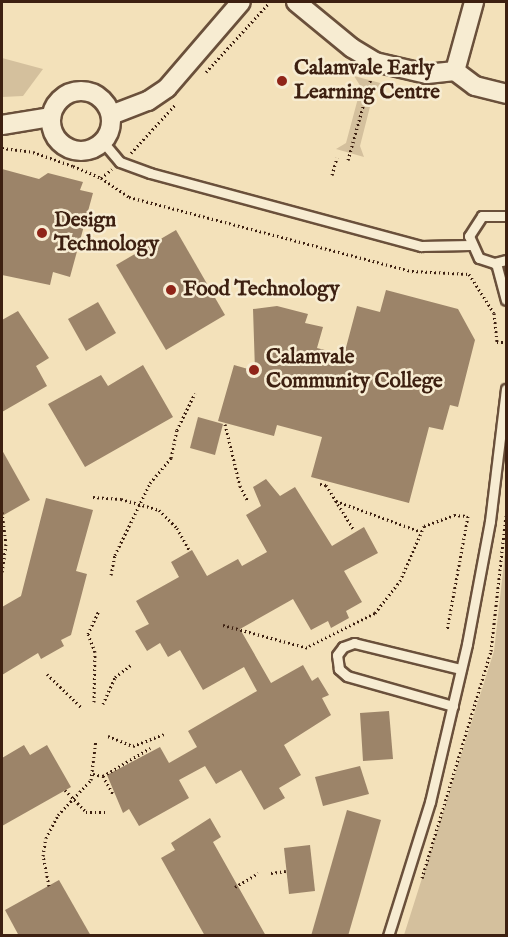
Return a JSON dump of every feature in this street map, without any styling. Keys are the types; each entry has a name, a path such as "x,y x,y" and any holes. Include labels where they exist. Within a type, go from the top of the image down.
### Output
{"street":[{"path":"111,116 148,101 167,88 241,2"},
{"path":"296,2 352,48 375,62 427,74 455,71 475,86 507,94"},
{"path":"455,71 474,2"},
{"path":"76,92 102,99 111,116 108,135 103,142 86,151 68,148 54,135 51,117 60,100 76,92"},
{"path":"2,125 51,117"}],"lane":[{"path":"103,142 120,162 184,183 421,246 470,245"},
{"path":"507,216 482,216 471,228 470,245 479,258 496,263 507,260"},
{"path":"496,263 507,300"},
{"path":"388,936 430,802 453,706 490,521 507,389"},
{"path":"453,706 347,676 339,669 337,655 343,646 354,643 461,669"}],"path":[{"path":"348,160 371,76"},
{"path":"2,148 33,152 101,178 129,197 412,271 469,274 494,313 497,342 504,342"},
{"path":"332,175 336,158"},
{"path":"101,178 110,171"},
{"path":"111,575 115,555 150,483 171,458 177,430 195,393"},
{"path":"225,424 240,486 248,501"},
{"path":"320,484 326,485 354,530"},
{"path":"93,497 142,503 169,517 190,551"},
{"path":"336,501 419,532"},
{"path":"2,512 6,544 2,572"},
{"path":"223,625 309,647 348,628 383,605 400,581 419,532 437,519 468,516 447,630"},
{"path":"420,882 491,651 507,516"},
{"path":"94,702 95,652 88,634 99,610"},
{"path":"103,704 115,677 132,664"},
{"path":"46,674 82,708"},
{"path":"108,736 133,746 164,734"},
{"path":"49,886 43,856 45,838 58,814 85,789 93,774 96,741"},
{"path":"93,774 103,776 150,748"},
{"path":"103,776 113,794"},
{"path":"65,790 86,812 107,813"},
{"path":"271,873 286,871"},
{"path":"235,886 258,873"}],"shaded area":[{"path":"2,58 43,69 23,96 2,97"},
{"path":"354,76 384,84 374,91 360,146 364,157 336,149 346,143 361,87"},
{"path":"506,545 506,935 404,935 494,651"}],"building":[{"name":"Design Technology","path":"2,169 39,179 48,173 83,182 80,190 93,193 70,277 53,272 50,285 2,275"},
{"name":"Food Technology","path":"176,230 225,315 166,350 116,265"},
{"path":"386,290 458,309 475,340 458,407 450,405 443,430 429,427 409,503 311,477 322,437 277,425 274,436 218,421 234,365 255,371 253,309 277,306 308,314 305,323 323,327 317,348 344,355 357,306 380,312"},
{"path":"98,302 116,333 86,351 68,319"},
{"path":"18,311 49,358 36,366 47,386 2,412 2,320"},
{"path":"143,365 173,417 85,467 48,404 101,375 108,386"},
{"path":"198,417 223,424 215,455 190,448"},
{"path":"2,450 30,500 2,516"},
{"path":"266,479 280,496 295,487 332,546 364,527 378,553 344,571 362,602 346,611 349,618 331,628 328,621 311,630 293,599 240,629 271,683 303,665 312,681 318,677 329,695 322,698 331,715 284,745 301,775 279,788 285,798 264,810 241,770 216,784 205,766 179,780 189,798 139,826 129,809 123,813 107,775 160,747 169,763 197,747 188,731 257,691 244,667 203,690 180,650 168,657 160,643 147,651 135,631 149,624 136,601 179,577 171,562 192,550 207,576 238,559 242,566 267,552 246,515 261,506 253,487"},
{"path":"46,498 93,510 76,571 87,574 71,635 61,640 64,646 41,659 38,653 2,675 2,607 21,596"},
{"path":"389,711 393,759 363,761 360,713"},
{"path":"24,745 30,755 47,745 71,787 2,826 2,758"},
{"path":"360,766 369,794 323,806 315,777"},
{"path":"347,810 381,820 359,898 348,936 311,936"},
{"path":"210,818 221,837 213,842 266,936 205,936 161,858 175,850 171,843"},
{"path":"310,845 315,891 289,894 284,848"},
{"path":"59,880 91,936 19,936 5,910"}],"place":[{"name":"Calamvale Early Learning Centre","path":"282,81"},
{"name":"Design Technology","path":"42,233"},
{"name":"Food Technology","path":"171,290"},
{"name":"Calamvale Community College","path":"254,370"}]}
